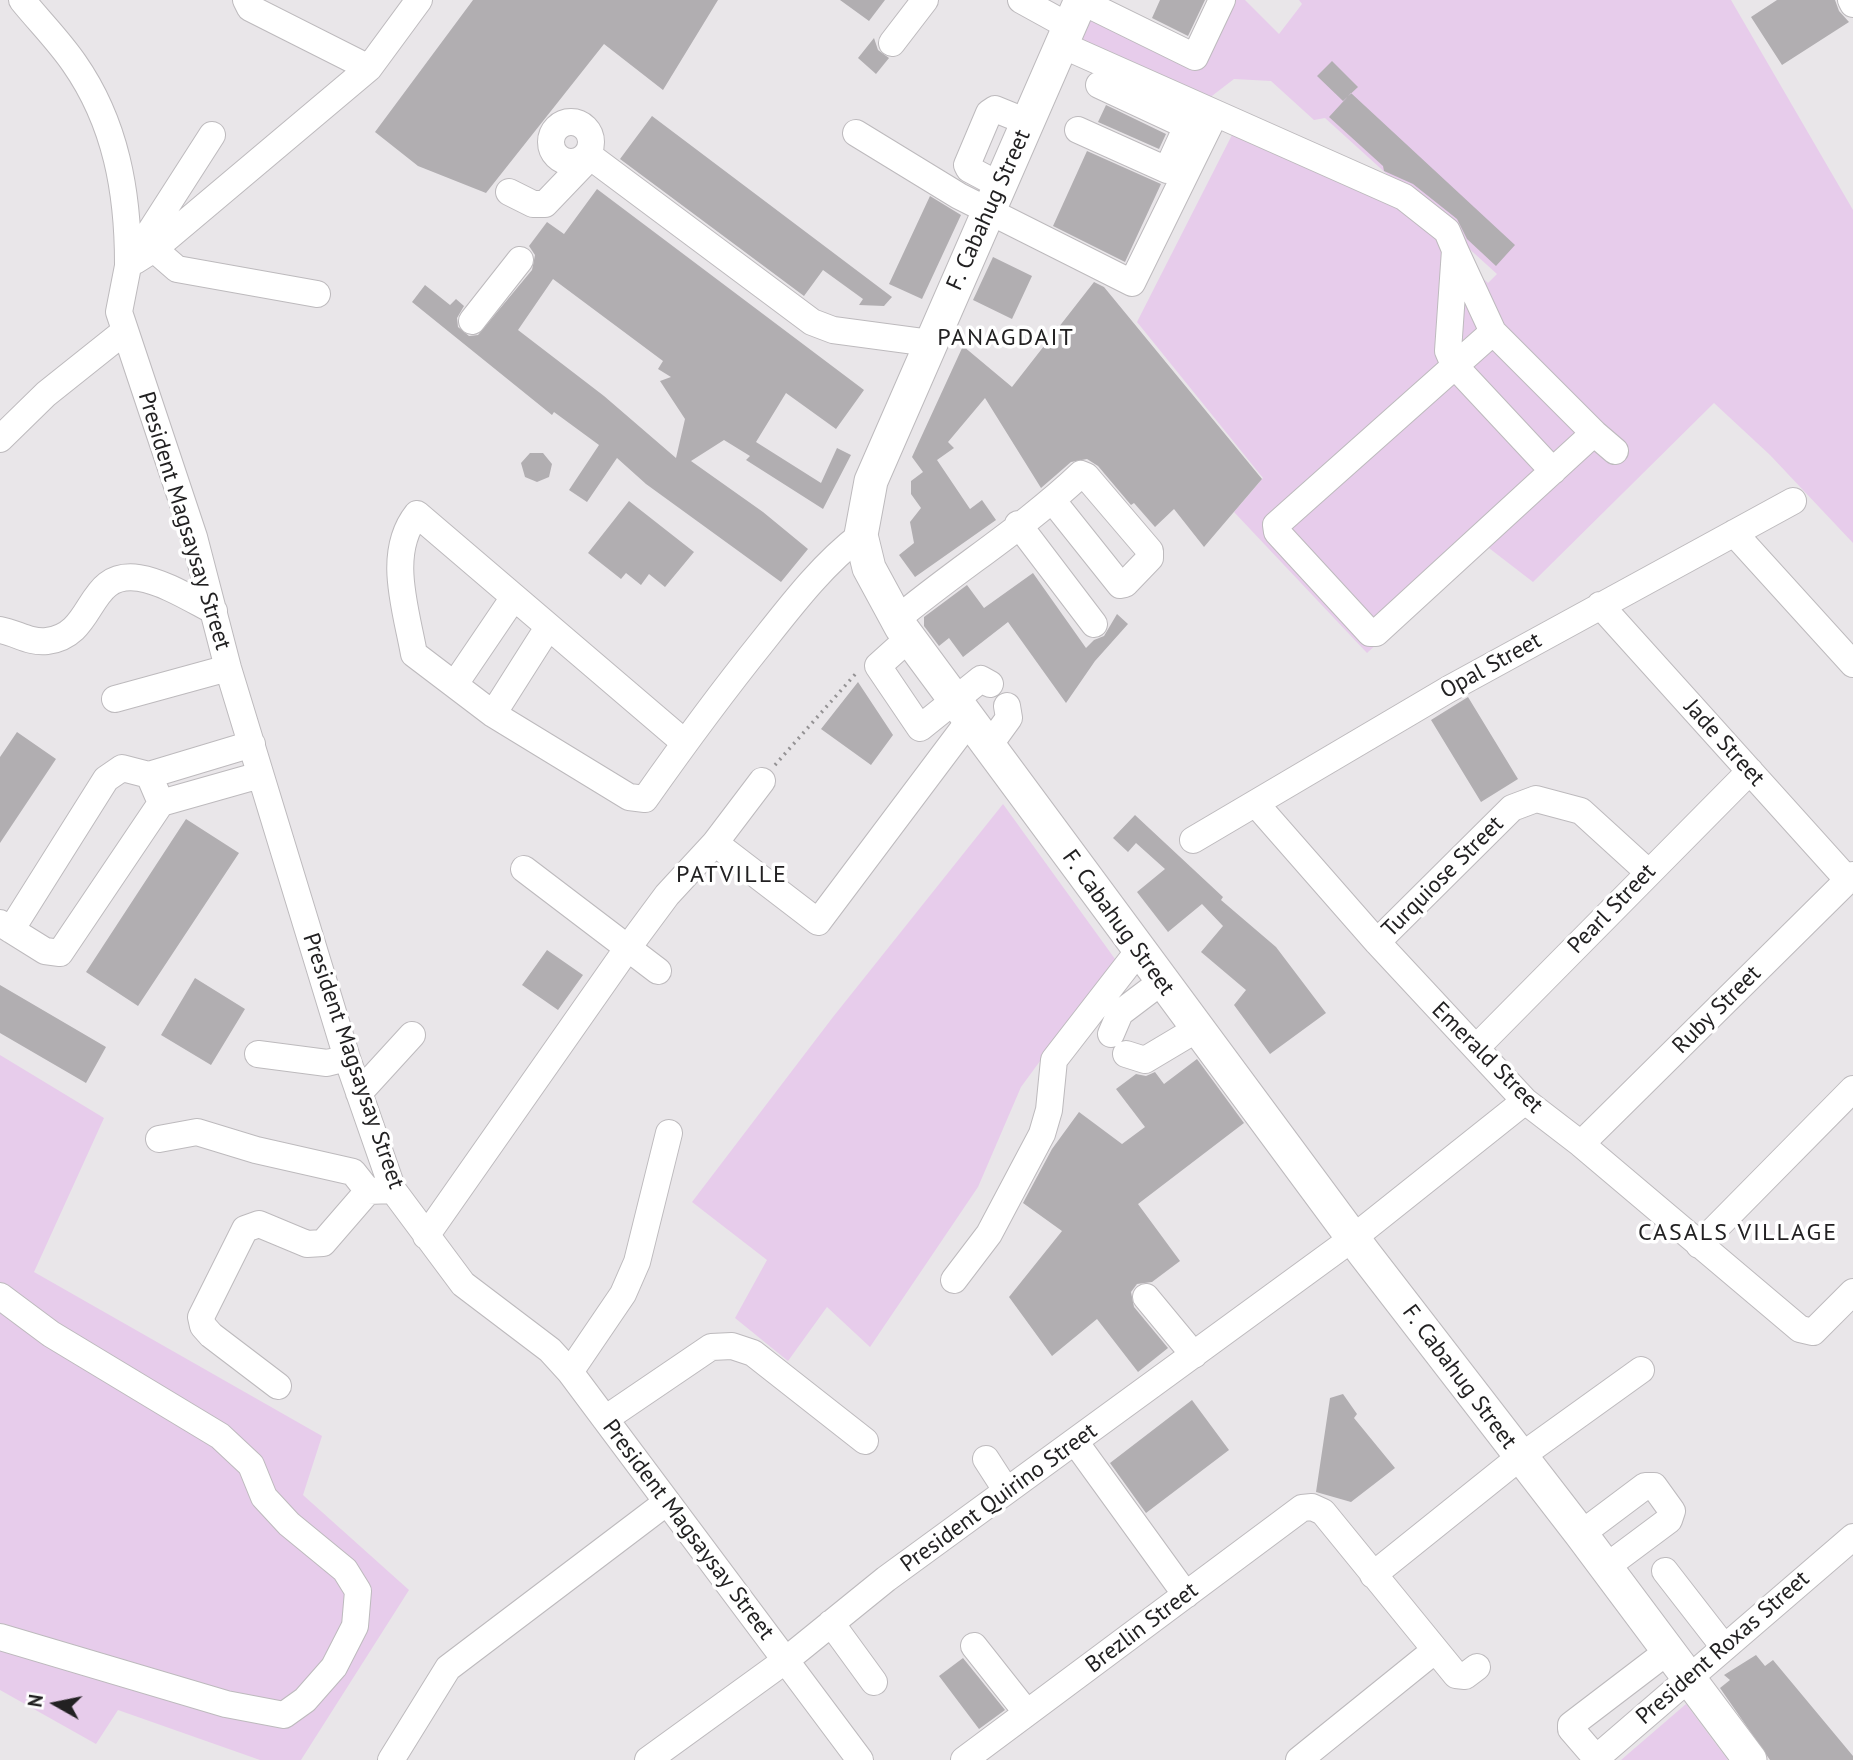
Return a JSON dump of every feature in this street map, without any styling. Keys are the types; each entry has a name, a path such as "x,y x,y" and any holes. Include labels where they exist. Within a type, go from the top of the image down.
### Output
{"main road":[{"name":"F. Cabahug Street","path":"1073,18 871,481 861,535 869,568 903,629 970,723 1140,949 1161,982 1750,1760"}],"street":[{"path":"22,0 73,61 93,92 108,125 128,211 128,266"},
{"path":"246,0 250,8 369,68"},
{"path":"128,266 154,249 369,68 419,0"},
{"path":"892,43 925,0"},
{"path":"1021,0 1073,18 1215,114 1404,197 1447,231 1493,332 1615,451"},
{"path":"1073,18 1127,10 1195,57 1222,0"},
{"path":"1078,130 1167,170 1187,126 1099,85"},
{"path":"856,133 993,198 1132,283 1215,114"},
{"path":"128,266 212,135"},
{"path":"509,192 533,204 545,204 589,155 812,322 833,330 930,343"},
{"path":"154,249 177,269 317,294"},
{"path":"1455,250 1448,351 1454,365 1553,471"},
{"path":"472,321 520,260"},
{"name":"President Magsaysay Street","path":"128,266 119,312 194,537 228,668 359,1093 381,1191 426,1236 463,1284 550,1350 570,1372 860,1760"},
{"path":"0,439 46,394 125,331"},
{"path":"1493,332 1276,525 1277,533 1366,629 1376,633 1594,433"},
{"path":"1007,706 1009,718 920,728 878,666 903,629 1018,524 1053,501"},
{"name":"Opal Street","path":"1194,840 1449,689 1793,501"},
{"path":"685,743 547,629 514,597 417,514 406,528 399,571 414,654 493,713 629,797 645,799 783,616 838,553 861,535"},
{"path":"1018,524 1094,624"},
{"path":"1734,533 1853,664"},
{"path":"0,630 30,641 49,641 71,633 79,626 99,590 110,581 122,578 139,578 214,611"},
{"path":"454,684 514,597"},
{"name":"Jade Street","path":"1600,606 1851,878"},
{"path":"493,713 547,629"},
{"path":"115,699 228,668"},
{"path":"716,843 818,922 970,723 981,679 990,684"},
{"path":"252,744 149,775 122,768 106,779 5,926 45,951 54,954 65,950 161,803 260,775"},
{"name":"Pearl Street","path":"1476,1048 1750,771"},
{"path":"149,775 161,803"},
{"path":"426,1236 627,949 667,895 716,843 762,781"},
{"name":"Turquiose Street","path":"1377,942 1512,808 1536,799 1581,811 1648,872"},
{"name":"Emerald Street","path":"1256,804 1377,942 1525,1101 1581,1144 1800,1329 1813,1332 1853,1292"},
{"path":"524,869 658,971"},
{"name":"Ruby Street","path":"1581,1144 1851,878"},
{"path":"954,1280 989,1234 1042,1134 1049,1110 1054,1060 1140,949"},
{"path":"1161,982 1120,1013 1118,1044 1146,1060 1197,1030"},
{"path":"359,1093 412,1035"},
{"path":"258,1054 327,1063 348,1058"},
{"path":"1699,1245 1853,1089"},
{"name":"President Quirino Street","path":"648,1760 786,1660 1006,1490 1076,1443 1353,1238 1525,1101"},
{"path":"159,1139 197,1132 256,1150 353,1172 381,1191 323,1244 307,1244 259,1224 245,1229 203,1310 203,1326 278,1386"},
{"path":"570,1372 623,1294 637,1262 668,1133"},
{"path":"0,1296 51,1334 219,1436 251,1465 264,1497 289,1524 345,1570 358,1591 355,1626 334,1667 305,1700 284,1715 226,1703 0,1636"},
{"path":"1146,1297 1194,1356"},
{"path":"606,1419 711,1347 732,1346 753,1353 865,1441"},
{"path":"1477,1667 1465,1676 1456,1675 1373,1575 1520,1457 1641,1370"},
{"path":"1076,1443 1186,1595"},
{"path":"986,1459 1006,1490"},
{"path":"1581,1534 1645,1486 1654,1486 1672,1511 1669,1520 1606,1567"},
{"path":"391,1760 448,1668 667,1502"},
{"name":"Brezlin Street","path":"964,1760 1302,1508 1312,1507 1322,1512 1373,1575"},
{"name":"President Roxas Street","path":"1595,1759 1853,1536"},
{"path":"1664,1571 1724,1647"},
{"path":"831,1623 874,1682"},
{"path":"974,1646 1027,1713"},
{"path":"1303,1759 1434,1651"},
{"path":"1595,1759 1571,1729 1571,1725 1668,1651"}],"path":[{"path":"762,781 860,668"}],"shaded area":[{"path":"1231,0 1245,0 1279,34 1302,4 1299,0 1731,0 1853,210 1853,543 1770,455 1714,403 1533,582 1485,545 1367,653 1234,512 1263,478 1137,322 1234,131 1413,214 1488,283 1497,274 1325,118 1314,120 1271,81 1234,79 1204,102 1075,43 1089,13 1199,70"},
{"path":"1003,804 1115,959 1021,1087 978,1187 870,1347 827,1307 788,1361 735,1318 767,1260 692,1202 833,1017"},
{"path":"0,1055 104,1118 34,1272 322,1436 303,1495 409,1590 301,1760 260,1760 118,1710 96,1744 0,1690"},
{"path":"1686,1704 1728,1760 1621,1760"}],"building":[{"path":"473,0 718,0 663,90 604,44 486,193 418,166 375,132"},
{"path":"840,0 885,0 869,21"},
{"path":"1160,0 1205,0 1188,36 1152,18"},
{"path":"1777,0 1835,0 1839,11 1849,22 1782,65 1751,17"},
{"path":"874,38 878,50 889,58 876,74 858,58"},
{"path":"1332,61 1358,87 1343,101 1317,76"},
{"path":"1351,93 1515,245 1496,266 1467,239 1457,219 1413,184 1384,171 1383,166 1329,117"},
{"path":"1106,105 1166,134 1159,149 1098,122"},
{"path":"652,116 892,297 884,306 859,305 863,299 823,270 804,296 620,159"},
{"path":"1087,151 1161,184 1125,262 1053,226"},
{"path":"597,189 864,390 836,429 786,393 756,442 821,483 837,448 851,455 823,509 746,460 750,456 724,440 691,461 763,512 808,549 781,582 646,484 617,458 587,502 569,490 599,445 554,412 552,415 412,302 425,285 450,305 456,299 464,306 457,318 458,327 469,336 478,335 532,270 535,255 529,246 547,222 564,234","holes":["553,279 663,361 658,369 671,377 660,381 685,419 676,458 604,396 518,330"]},
{"path":"930,196 961,215 922,299 889,284"},
{"path":"993,257 1032,276 1012,319 973,300"},
{"path":"1094,282 1104,287 1262,479 1204,547 1174,509 1155,527 1134,503 1131,505 1098,466 1087,459 1071,462 1041,488 985,398 948,442 954,448 937,460 970,509 982,500 996,520 915,577 899,555 914,543 910,522 921,508 911,494 911,481 923,472 912,457 963,346 1012,387"},
{"path":"530,453 543,453 552,464 549,477 537,482 525,477 521,463"},
{"path":"629,501 694,552 665,587 649,574 641,585 626,573 621,579 588,553"},
{"path":"1033,573 1086,648 1094,640 1104,636 1117,614 1128,624 1095,661 1066,703 1008,622 963,657 949,638 939,646 924,626 924,617 967,585 984,608"},
{"path":"858,682 893,735 871,765 821,729"},
{"path":"1468,697 1518,779 1481,802 1431,720"},
{"path":"17,732 56,759 0,843 0,757"},
{"path":"1135,815 1223,897 1221,900 1276,947 1326,1013 1270,1054 1234,1005 1246,990 1201,952 1223,926 1202,904 1168,932 1137,892 1165,869 1136,843 1128,852 1113,838"},
{"path":"186,819 239,853 138,1006 86,972"},
{"path":"547,950 583,975 558,1010 522,985"},
{"path":"195,978 245,1009 211,1065 161,1035"},
{"path":"0,985 106,1047 86,1083 0,1033"},
{"path":"1197,1059 1244,1123 1138,1204 1180,1261 1152,1282 1137,1284 1131,1292 1134,1307 1168,1348 1138,1372 1097,1319 1052,1356 1009,1297 1062,1231 1023,1203 1052,1149 1079,1112 1122,1144 1145,1127 1116,1089 1136,1074 1146,1076 1155,1072 1164,1084"},
{"path":"1343,1394 1357,1414 1354,1418 1395,1468 1351,1502 1316,1492 1330,1398"},
{"path":"1192,1400 1229,1450 1146,1513 1110,1463"},
{"path":"1756,1655 1765,1666 1773,1660 1853,1756 1853,1760 1770,1760 1720,1688 1730,1680 1724,1675"},
{"path":"963,1658 1005,1710 979,1729 939,1676"}],"district":[{"name":"PANAGDAIT","path":"1006,338"},
{"name":"PATVILLE","path":"732,875"},
{"name":"CASALS VILLAGE","path":"1738,1233"}]}
